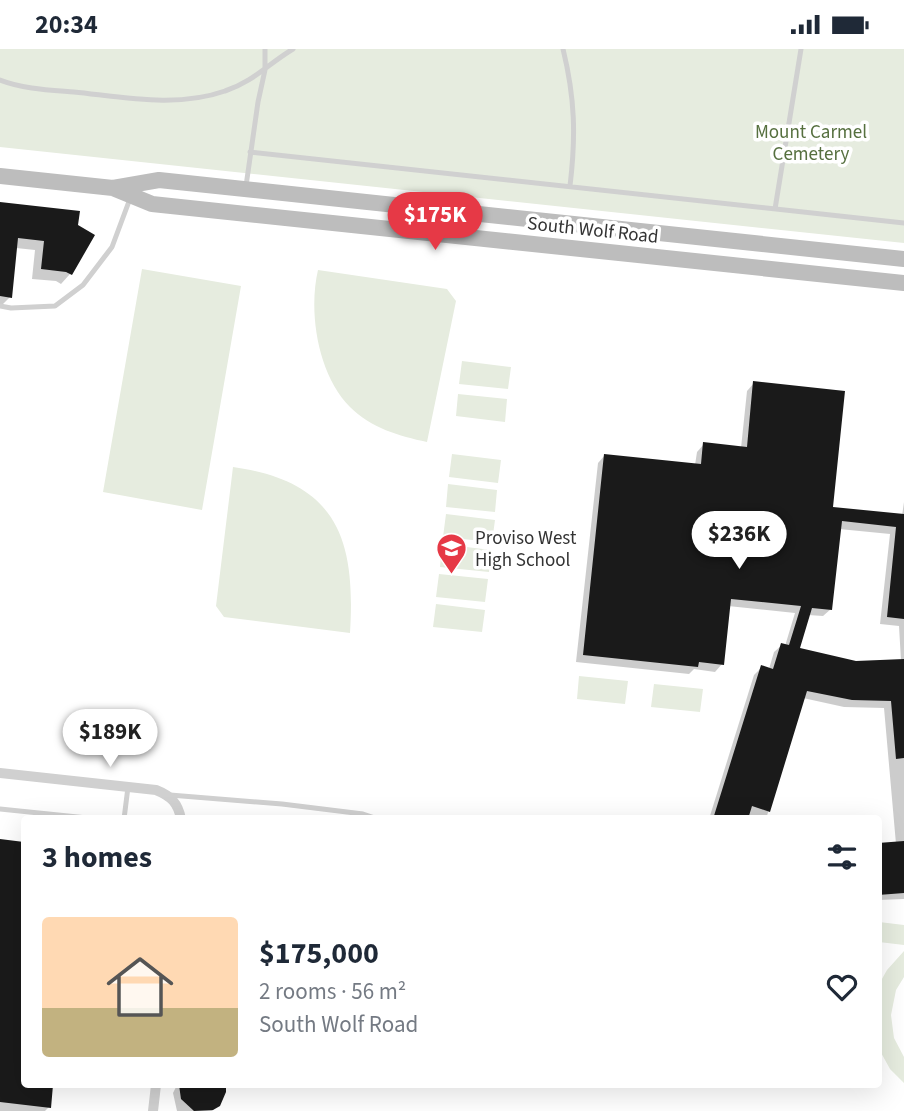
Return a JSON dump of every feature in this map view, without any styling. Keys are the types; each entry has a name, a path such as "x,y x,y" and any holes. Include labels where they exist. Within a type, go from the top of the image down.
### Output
{"main road":[{"name":"South Wolf Road","path":"0,176 113,188 159,180 904,259"},
{"name":"South Wolf Road","path":"113,188 152,204 904,283"}],"street":[{"path":"0,773 156,790 167,795 179,809 180,815"},
{"path":"153,1111 156,1088"}],"lane":[{"path":"246,189 265,70 265,49"},
{"path":"0,80 46,89 174,100 226,91 254,78 293,49"},
{"path":"563,49 575,118 570,186"},
{"path":"775,209 802,49"},
{"path":"250,152 904,223"},
{"path":"0,306 55,306 83,285 112,247 131,196"},
{"path":"124,815 128,787"},
{"path":"167,795 282,804 366,815"},
{"path":"0,809 58,815"}],"green space":[{"name":"Mount Carmel Cemetery","path":"0,49 904,49 904,243 0,147"},
{"path":"142,269 241,286 202,510 103,492"},
{"path":"318,270 447,289 456,301 427,442 376,426 358,414 339,394 323,361 318,342 314,305"},
{"path":"462,361 511,367 508,389 459,384"},
{"path":"458,394 507,399 505,422 456,416"},
{"path":"452,454 501,460 498,483 449,477"},
{"path":"233,467 268,475 296,486 317,501 332,520 343,542 349,569 350,633 224,617 216,606"},
{"path":"448,484 497,490 495,512 446,507"},
{"path":"446,514 495,520 492,542 443,537"},
{"path":"442,544 491,550 489,572 440,567"},
{"path":"439,574 488,579 485,602 436,597"},
{"path":"436,604 485,610 482,632 433,627"},
{"path":"579,676 628,681 625,704 577,699"},
{"path":"654,684 703,689 700,712 651,707"},
{"path":"882,922 904,925 904,945 882,942"},
{"path":"904,951 904,977 896,990 891,1015 894,1038 904,1057 904,1083 890,1069 882,1054 882,979"}],"building":[{"path":"0,202 80,211 78,225 95,235 72,275 41,269 44,241 18,238 12,298 0,296"},
{"name":"Proviso West High School","path":"753,381 845,391 833,507 904,514 904,619 887,617 896,527 842,521 832,610 812,608 800,648 856,661 904,659 904,758 896,759 891,701 852,700 807,691 770,812 752,806 749,815 714,815 761,665 773,669 781,643 789,645 801,606 731,599 724,665 699,662 698,667 583,655 604,454 701,464 703,442 747,447"},
{"path":"0,839 21,842 21,1088 53,1088 51,1108 0,1102"},
{"path":"904,841 904,893 882,895 882,843"},
{"path":"179,1088 226,1088 220,1106 213,1110 194,1111 181,1099"}],"place":[{"name":"Proviso West High School","path":"452,575"}]}
